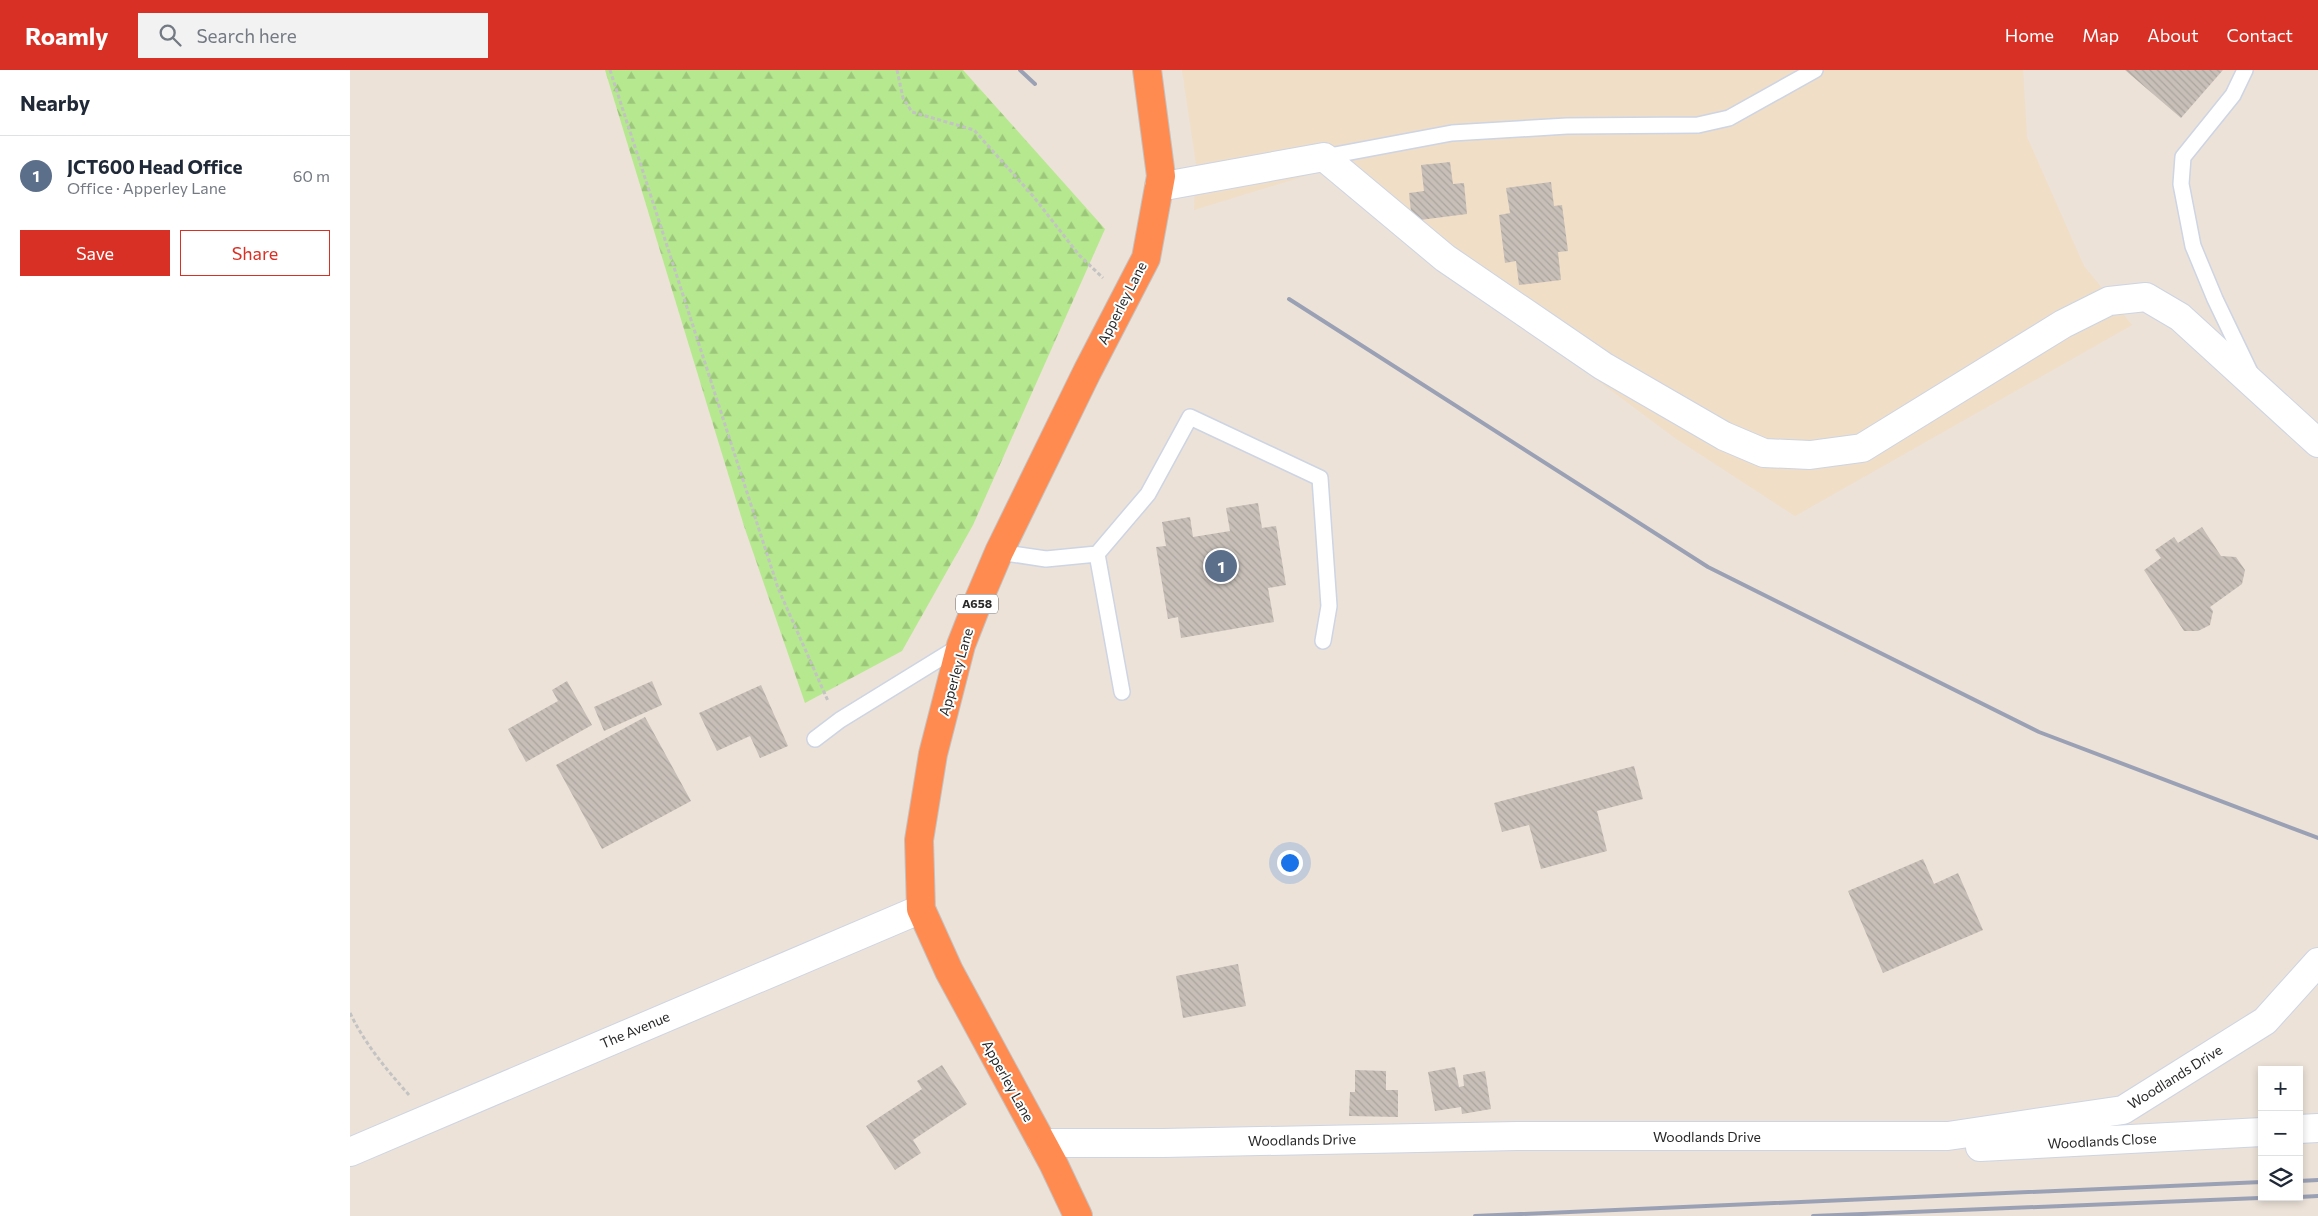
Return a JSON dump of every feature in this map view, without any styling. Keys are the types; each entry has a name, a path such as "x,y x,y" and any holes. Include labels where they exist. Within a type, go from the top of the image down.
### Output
{"highway":[{"name":"Apperley Lane","path":"1078,1216 1047,1153 949,971 921,909 919,840 933,754 961,646 999,552 1146,258 1161,176 1147,70"}],"street":[{"path":"1159,187 1324,157 1446,258 1603,366 1724,436 1764,453 1810,454 1862,448 2063,324 2109,301 2146,297 2180,317 2318,443"},
{"name":"The Avenue","path":"350,1152 921,909"},
{"name":"Woodlands Drive","path":"1047,1153 1173,1142 1517,1136 1948,1136 2123,1110 2265,1021 2318,962"},
{"path":"2303,1129 2318,1128"},
{"name":"Woodlands Close","path":"1948,1136 1956,1148 2258,1132"}],"lane":[{"path":"1324,157 1452,133 1567,126 1698,125 1729,118 1814,70"},
{"path":"2245,70 2233,95 2183,157 2181,184 2194,246 2215,299 2256,385"},
{"path":"999,552 1046,559 1097,554 1148,494 1190,417 1320,478 1329,606 1323,641"},
{"path":"1097,554 1122,692"},
{"path":"815,739 840,720 961,646"}],"path":[{"path":"610,70 778,588 828,702 840,720"},
{"path":"897,70 903,98 912,112 974,130 1033,196 1079,255 1125,299"},
{"path":"350,1013 362,1037 385,1068 429,1118"}],"shaded area":[{"path":"1182,70 2023,70 2027,137 2084,266 2132,325 1795,516 1675,438 1318,172 1194,210 1196,164"}],"green space":[{"path":"605,70 963,70 1105,229 973,525 902,651 805,703 744,526"}],"building":[{"path":"2125,70 2223,70 2181,118"},
{"path":"1450,162 1453,184 1464,183 1467,214 1412,221 1409,193 1424,191 1421,165"},
{"path":"1551,182 1554,206 1562,205 1568,251 1558,252 1561,280 1519,285 1516,261 1505,263 1499,215 1510,213 1506,188"},
{"path":"1258,503 1262,528 1276,526 1286,585 1268,588 1274,622 1181,638 1178,617 1168,619 1156,547 1166,546 1162,522 1190,517 1193,537 1230,531 1226,508"},
{"path":"2202,527 2221,556 2236,557 2245,570 2242,584 2210,607 2213,611 2210,625 2198,631 2184,631 2144,570 2161,558 2155,550 2174,537 2178,543"},
{"path":"567,681 592,725 526,762 508,729 558,701 552,690"},
{"path":"652,681 662,705 604,731 594,707"},
{"path":"761,685 788,746 760,758 750,736 717,751 699,713"},
{"path":"645,717 691,801 602,849 556,765"},
{"path":"1634,766 1643,799 1597,811 1607,851 1541,869 1529,825 1502,832 1494,803"},
{"path":"1923,859 1934,884 1958,873 1983,930 1883,973 1848,891"},
{"path":"1238,964 1246,1006 1183,1018 1176,976"},
{"path":"942,1065 967,1104 913,1140 921,1153 895,1170 866,1126 922,1089 917,1081"},
{"path":"1455,1067 1459,1087 1464,1086 1463,1075 1485,1071 1491,1109 1462,1114 1461,1107 1435,1111 1428,1072"},
{"path":"1355,1070 1386,1071 1386,1090 1398,1090 1398,1117 1349,1116 1350,1092 1355,1092"}],"railway":[{"path":"1020,70 1035,84"},
{"path":"1289,299 1708,567 2039,732 2318,838"},
{"path":"2303,1181 2318,1180"},
{"path":"1475,1216 2258,1182"},
{"path":"2303,1197 2318,1196"},
{"path":"1813,1216 2258,1198"}],"place":[{"name":"JCT600 Head Office","path":"1221,566"}]}
